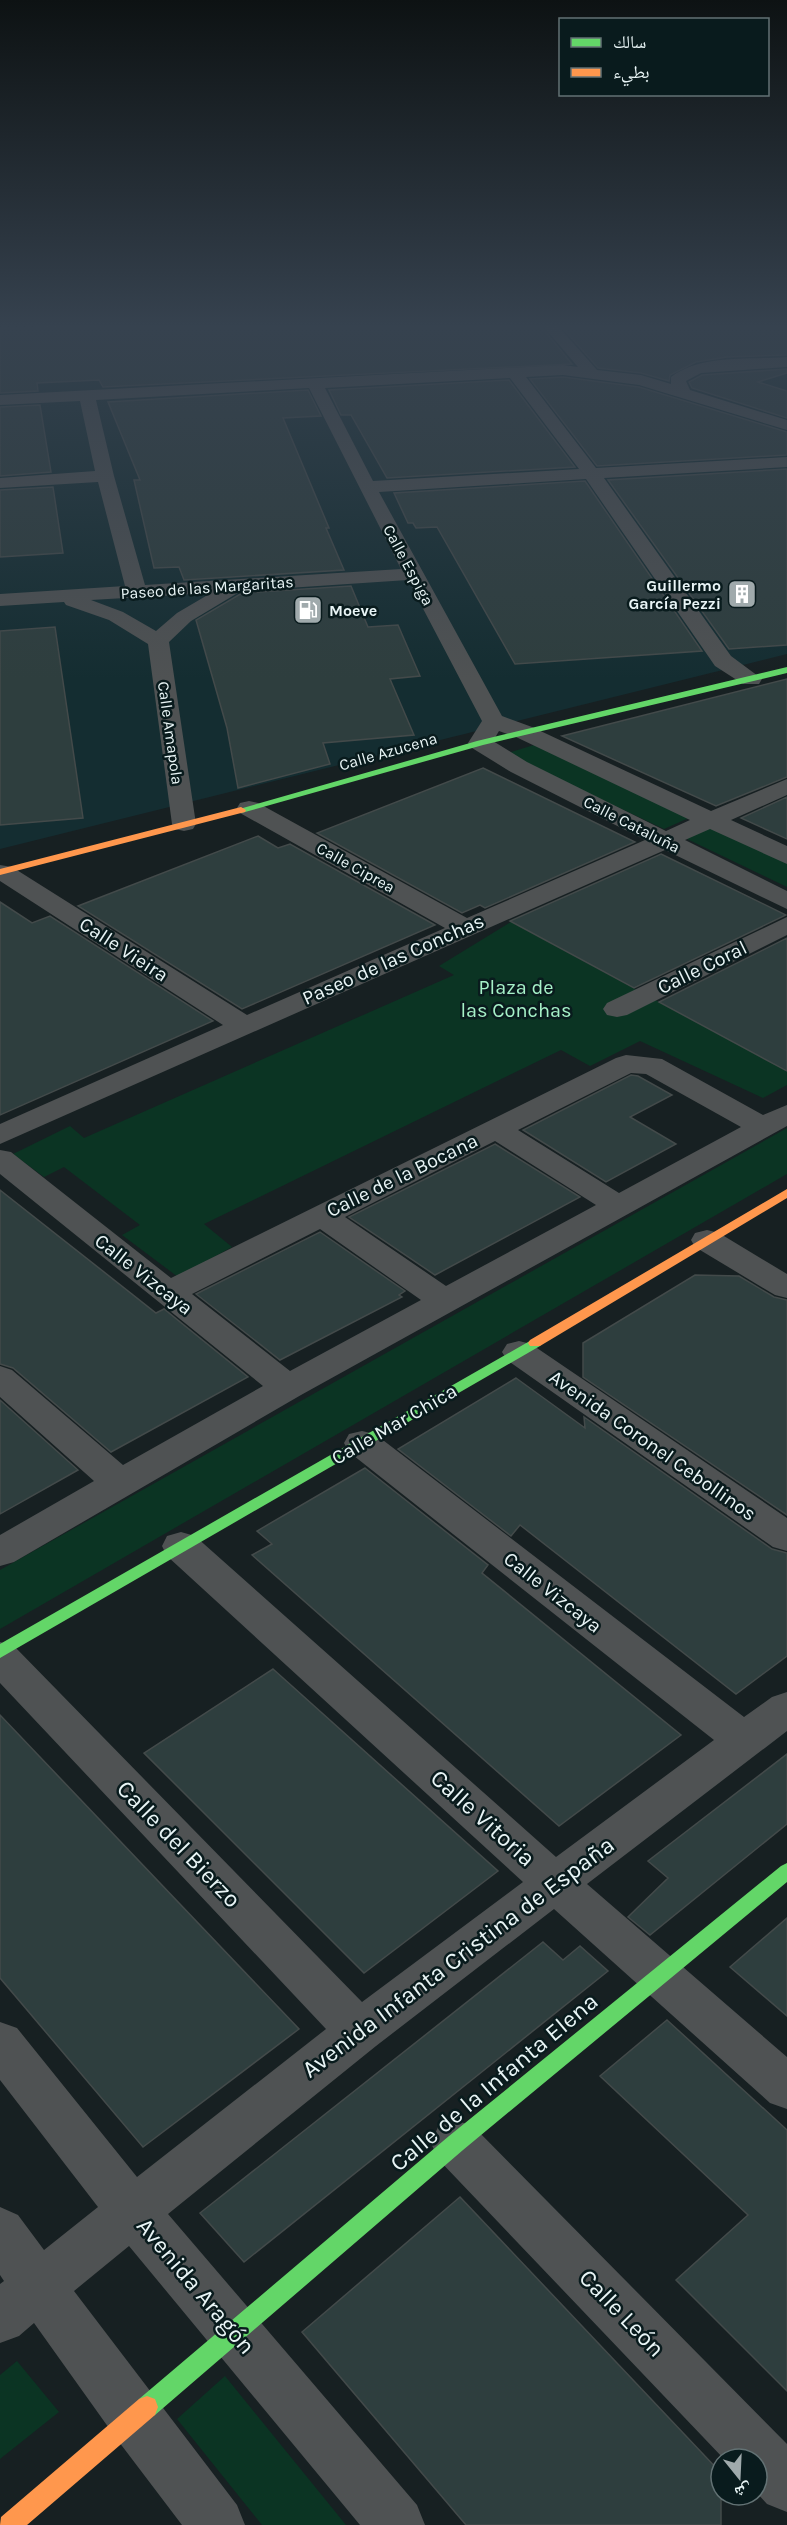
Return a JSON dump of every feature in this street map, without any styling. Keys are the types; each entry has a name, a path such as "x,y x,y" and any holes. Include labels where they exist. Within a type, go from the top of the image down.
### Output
{"street":[{"path":"98,444 137,592"},
{"name":"Calle Espiga","path":"345,444 493,722"},
{"path":"569,444 723,661 751,679"},
{"path":"368,487 787,462"},
{"path":"0,483 105,476"},
{"name":"Paseo de las Margaritas","path":"0,600 413,574"},
{"path":"60,597 116,616 158,641 184,617 240,585"},
{"name":"Calle Amapola","path":"158,641 184,825"},
{"name":"Calle Azucena","path":"2,872 249,808 480,743 787,670"},
{"path":"480,743 493,722"},
{"name":"Calle Cataluña","path":"493,722 524,732 787,856"},
{"name":"Calle Cataluña","path":"480,743 509,762 787,901"},
{"name":"Paseo de las Conchas","path":"0,1135 464,927 787,786"},
{"name":"Calle Ciprea","path":"249,808 464,927"},
{"name":"Calle Vieira","path":"2,872 244,1026"},
{"name":"Calle Coral","path":"617,1009 787,926"},
{"name":"Calle de la Bocana","path":"167,1293 616,1067 638,1063 652,1065 775,1120"},
{"path":"0,1552 288,1387 775,1120"},
{"path":"496,1128 619,1206"},
{"name":"Calle Vizcaya","path":"0,1159 288,1387"},
{"name":"Calle Mar Chica","path":"0,1652 519,1352 787,1193"},
{"path":"321,1215 446,1302"},
{"path":"707,1240 787,1288"},
{"name":"Avenida Coronel Cebollinos","path":"519,1352 787,1537"},
{"path":"0,1378 121,1484"},
{"name":"Calle Vizcaya","path":"362,1443 745,1741"},
{"name":"Calle Vitoria","path":"181,1546 555,1883 787,2087"},
{"name":"Calle del Bierzo","path":"0,1657 359,2031"},
{"name":"Avenida Infanta Cristina de España","path":"0,2317 359,2031 787,1708"},
{"name":"Calle de la Infanta Elena","path":"9,2525 456,2143 659,1973 787,1871"},
{"name":"Avenida Aragón","path":"0,2043 133,2211 397,2525"},
{"name":"Calle León","path":"456,2143 787,2484"},
{"path":"0,2232 135,2419 217,2525"}],"shaded area":[{"path":"0,444 787,444 787,654 0,849"}],"green space":[{"path":"537,744 691,817 664,829 505,754"},
{"path":"711,827 787,862 787,887 685,838"},
{"name":"Plaza de las Conchas","path":"511,922 787,1071 787,1085 763,1098 640,1041 590,1066 561,1050 204,1224 232,1247 178,1277 122,1235 140,1225 64,1167 44,1177 13,1154 70,1126 84,1138 454,975 439,966"},
{"path":"787,1128 787,1174 0,1629 0,1570"},
{"path":"17,2361 59,2412 0,2459 0,2375"},
{"path":"225,2376 346,2525 262,2525 177,2419"}],"building":[{"path":"0,444 46,444 51,472 0,476"},
{"path":"125,444 294,444 344,570 184,580 179,567 154,568 134,480 140,480"},
{"path":"367,444 557,444 575,467 387,478"},
{"path":"580,444 787,444 787,455 597,466"},
{"path":"787,469 787,645 729,649 608,480"},
{"path":"585,481 702,651 515,664 437,527 416,528 413,523 408,523 394,493"},
{"path":"53,487 63,553 0,557 0,490"},
{"path":"351,586 368,627 398,625 420,676 390,679 414,735 323,743 330,764 238,788 227,728 196,620 242,593"},
{"path":"55,627 83,818 0,825 0,631"},
{"path":"787,679 787,777 716,806 562,736"},
{"path":"483,768 635,842 485,908 480,905 462,913 317,833"},
{"path":"787,797 787,839 741,818"},
{"path":"258,836 278,848 290,844 435,925 242,1009 78,906"},
{"path":"661,854 786,915 634,988 510,921"},
{"path":"0,902 32,923 50,916 213,1021 0,1115"},
{"path":"787,938 787,1071 659,1002"},
{"path":"631,1075 638,1076 672,1095 630,1117 676,1144 606,1182 523,1130"},
{"path":"495,1144 580,1197 435,1275 349,1217"},
{"path":"0,1190 156,1313 164,1309 248,1377 111,1452 13,1368 0,1364"},
{"path":"320,1232 405,1291 399,1295 402,1297 280,1360 196,1294"},
{"path":"695,1275 739,1276 774,1297 787,1300 787,1515 583,1377 583,1343"},
{"path":"516,1378 585,1428 584,1417 772,1549 787,1553 787,1656 736,1694 520,1525 511,1536 398,1449"},
{"path":"0,1400 78,1470 0,1514"},
{"path":"365,1468 488,1565 482,1573 681,1735 559,1826 252,1555 272,1544 257,1531"},
{"path":"273,1669 498,1871 364,1973 144,1753"},
{"path":"0,1715 299,2029 143,2147 0,1978"},
{"path":"787,1754 787,1824 650,1935 628,1917 668,1878 648,1861"},
{"path":"787,1918 787,2016 730,1967"},
{"path":"543,1942 563,1960 580,1946 608,1971 244,2262 200,2213"},
{"path":"667,2020 787,2130 787,2391 676,2280 748,2215 600,2076"},
{"path":"460,2197 709,2460 709,2507 721,2507 721,2525 466,2525 302,2332"}],"traffic: fast":[{"path":"241,810 480,743 787,670"},
{"path":"0,1652 535,1343"},
{"path":"147,2407 456,2143 787,1871"}],"traffic: slow":[{"path":"0,872 241,810"},
{"path":"535,1343 787,1193"},
{"path":"9,2525 147,2407"}],"place":[{"name":"Guillermo García Pezzi","path":"742,594"},
{"name":"Moeve","path":"308,610"}]}
